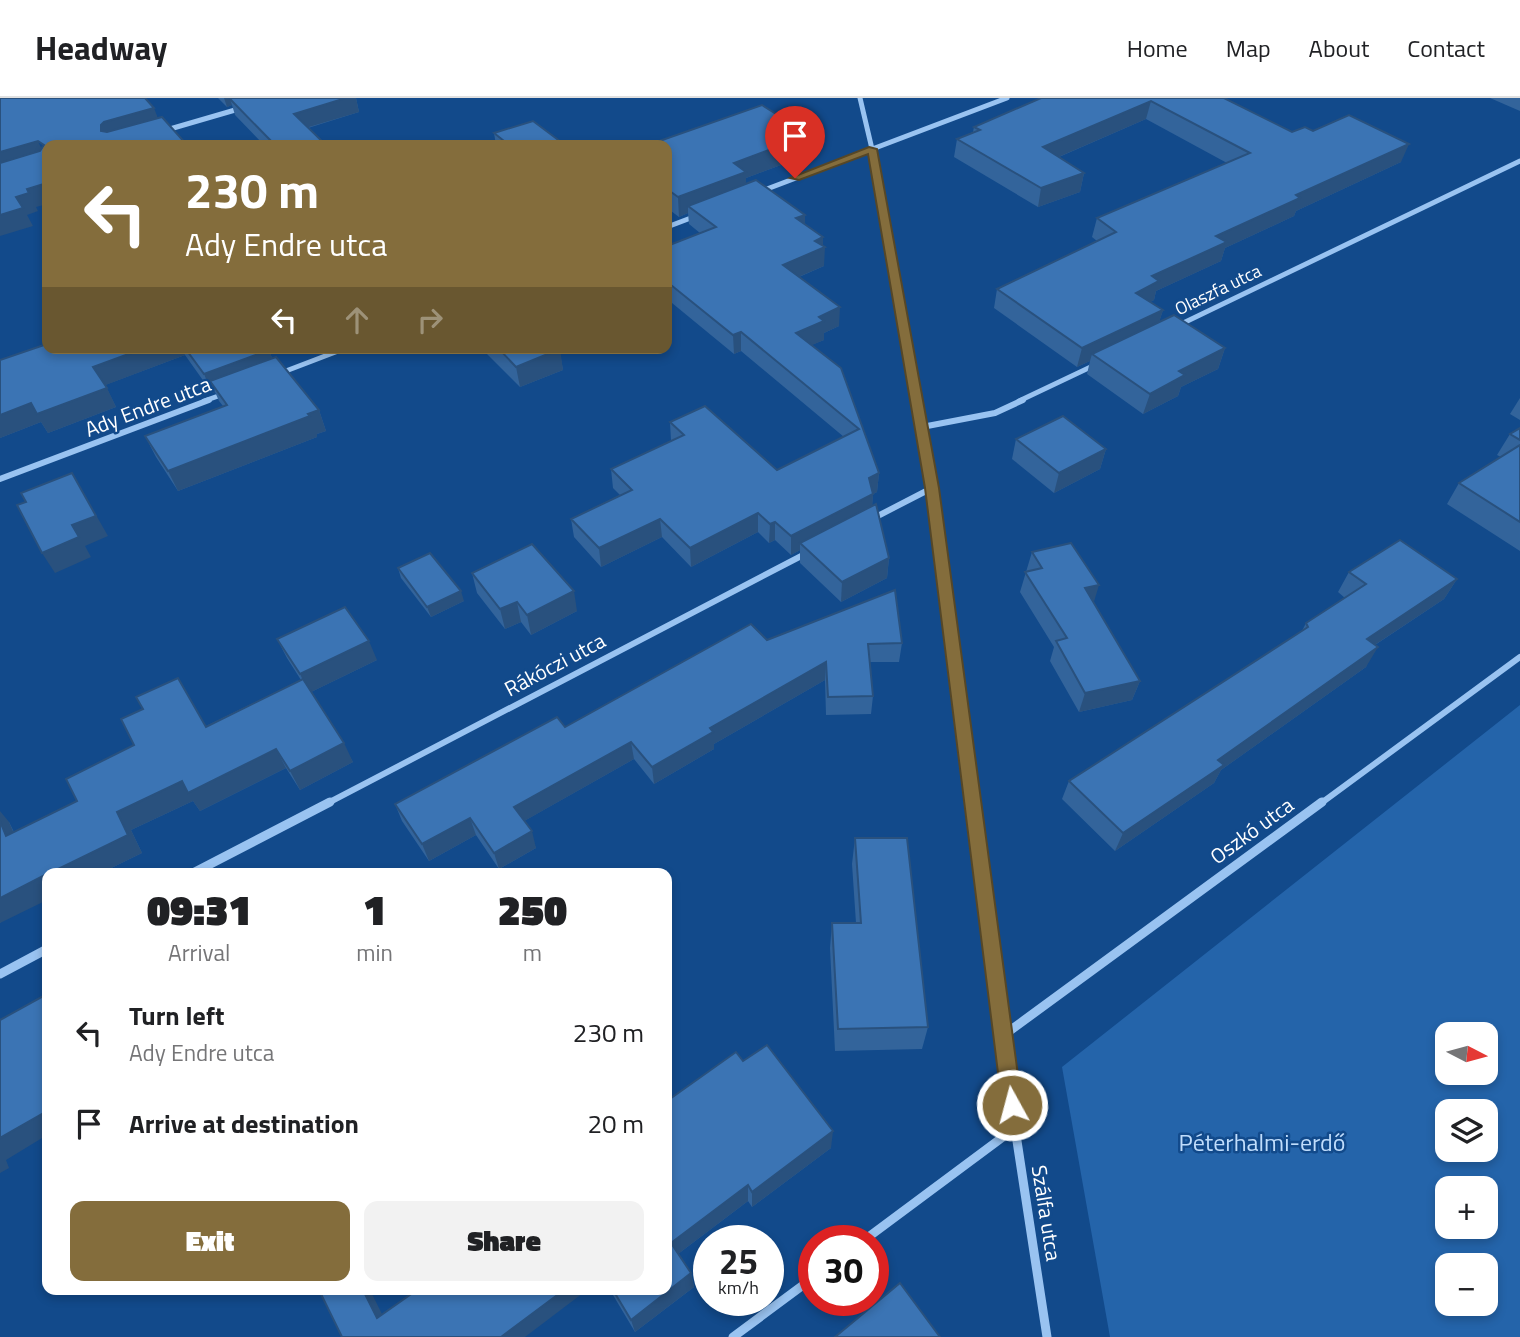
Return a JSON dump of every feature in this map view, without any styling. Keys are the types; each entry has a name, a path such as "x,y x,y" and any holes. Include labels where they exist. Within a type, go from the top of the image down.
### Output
{"street":[{"name":"Szálfa utca","path":"860,98 872,149 932,488 1015,1128 1047,1337"},
{"path":"757,193 1007,98"},
{"path":"151,134 251,105"},
{"name":"Olaszfa utca","path":"1170,329 1520,161"},
{"path":"672,225 705,212"},
{"path":"269,377 330,354"},
{"path":"922,428 995,413 1108,359"},
{"name":"Ady Endre utca","path":"0,480 231,392"},
{"path":"858,527 932,488"},
{"name":"Rákóczi utca","path":"203,868 821,546"},
{"name":"Oszkó utca","path":"1004,1035 1520,657"},
{"path":"0,974 42,952"},
{"path":"885,1225 1015,1128"},
{"path":"733,1337 798,1289"}],"green space":[{"name":"Péterhalmi-erdő","path":"1520,705 1520,1337 1110,1337 1062,1067"}],"building":[{"path":"0,98 145,98 154,108 104,122 101,131 107,132 162,117 183,140 42,140 42,144 38,141 0,152"},
{"path":"346,98 294,114 321,140 270,140 230,99"},
{"path":"1041,98 1224,98 1292,132 1305,127 1313,131 1349,115 1409,144 1296,195 1300,198 1216,236 1227,242 1152,276 1159,281 1136,293 1163,310 1082,348 997,289 1116,232 1097,218 1250,153 1151,101 1043,147 1084,173 1041,188 957,139 980,130 974,127"},
{"path":"762,105 809,135 734,163 746,172 678,197 672,193 672,140 662,140"},
{"path":"533,121 558,140 503,140 494,133"},
{"path":"42,148 42,184 27,189 29,193 16,197 23,208 0,215 0,163 40,151"},
{"path":"756,180 805,215 796,218 823,237 815,241 825,247 783,265 840,307 819,317 824,321 796,333 841,368 879,473 869,478 873,494 791,536 775,522 770,524 758,513 690,548 660,519 599,548 571,519 632,490 611,469 684,435 670,422 705,406 777,470 859,429 741,332 733,335 672,286 672,244 716,227 688,206"},
{"path":"1174,315 1225,348 1179,371 1185,375 1150,394 1092,354"},
{"path":"42,346 42,354 129,354 93,367 107,388 37,414 31,403 0,415 0,360"},
{"path":"189,354 258,354 204,374"},
{"path":"504,354 548,354 516,367"},
{"path":"276,357 319,410 308,414 310,416 168,471 145,436 227,405 210,381"},
{"path":"1063,416 1106,449 1059,473 1016,439"},
{"path":"1520,428 1520,440 1510,434"},
{"path":"1520,445 1520,522 1459,483"},
{"path":"72,473 96,516 72,525 79,537 42,553 17,505 26,502 21,493"},
{"path":"876,504 889,558 842,582 800,543"},
{"path":"1400,540 1457,579 1367,639 1378,647 1218,760 1224,765 1123,833 1069,781 1308,627 1306,623 1366,584 1349,572"},
{"path":"1071,543 1099,585 1085,588 1140,681 1085,693 1056,641 1067,638 1025,572 1042,568 1032,552"},
{"path":"532,544 574,591 527,615 517,602 500,609 472,573"},
{"path":"430,553 461,591 427,607 398,568"},
{"path":"895,590 902,643 868,644 873,696 828,697 826,662 710,728 713,732 652,767 631,742 514,807 532,831 494,853 470,818 422,844 395,804 557,717 565,727 751,624 767,640"},
{"path":"345,607 369,641 300,674 277,639"},
{"path":"178,678 206,727 303,679 344,743 290,771 276,749 188,793 182,781 117,812 128,835 60,868 42,868 42,877 0,898 0,821 6,836 77,801 66,779 134,745 121,719 143,709 136,697"},
{"path":"855,838 907,838 928,1027 838,1029 832,923 861,923"},
{"path":"42,997 42,1114 0,1138 0,1020"},
{"path":"767,1045 833,1131 752,1192 748,1185 672,1242 672,1097 736,1052 743,1061"},
{"path":"672,1244 691,1273 672,1288"},
{"path":"900,1283 940,1337 835,1337 860,1316 889,1316 889,1292"},
{"path":"321,1295 366,1295 377,1318 410,1295 557,1295 501,1337 342,1337"},
{"path":"616,1295 663,1295 631,1320"}],"route":[{"path":"795,178 872,149 932,488 1012,1105"}]}
